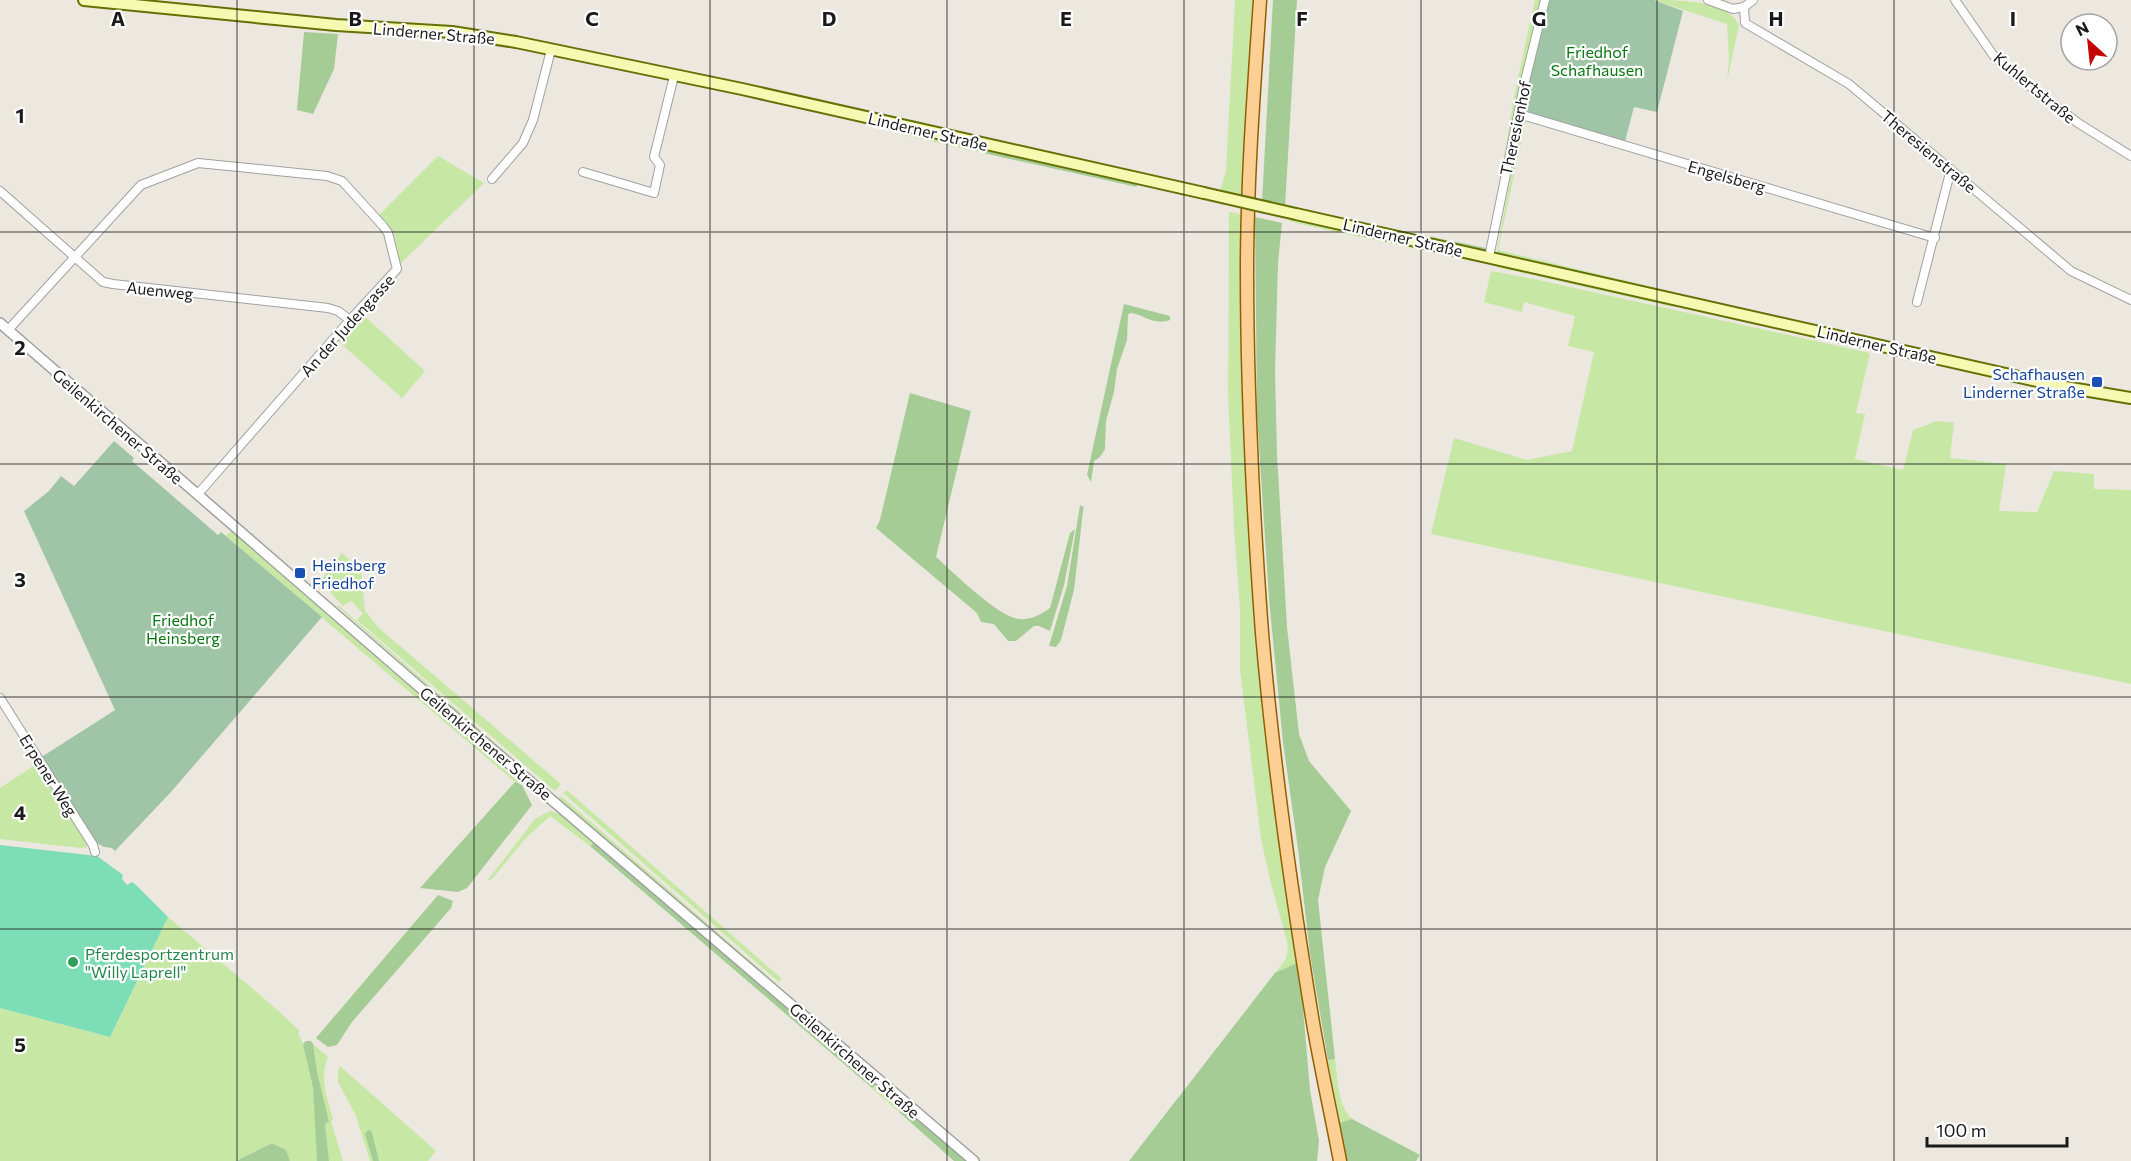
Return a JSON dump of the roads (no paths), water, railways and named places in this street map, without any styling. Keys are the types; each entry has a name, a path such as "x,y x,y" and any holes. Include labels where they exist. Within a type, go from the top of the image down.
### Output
{"main road":[{"name":"Linderner Straße","path":"84,0 318,24 452,32 516,42 1204,193 2059,386 2131,398"},
{"path":"1260,0 1253,101 1247,268 1251,439 1262,633 1292,888 1312,1019 1340,1161"},
{"path":"1333,1161 1336,1138"}],"street":[{"name":"Theresienhof","path":"1489,257 1545,0"},
{"path":"1708,0 1733,9 1744,7 1753,0"},
{"name":"Kuhlertstraße","path":"1955,0 1993,54 2015,75 2078,123 2131,156"},
{"name":"Theresienstraße","path":"1744,7 1745,23 1849,84 2071,271 2131,300"},
{"path":"492,179 523,142 533,120 551,50"},
{"path":"583,172 654,193 660,165 654,157 674,76"},
{"name":"Engelsberg","path":"1519,114 1935,238"},
{"name":"An der Judengasse","path":"8,330 137,187 198,163 327,176 342,181 388,233 397,270 350,320 198,494"},
{"path":"1917,302 1951,169"},
{"name":"Auenweg","path":"0,191 103,282 113,285 328,308 338,311 350,320"},
{"name":"Geilenkirchener Straße","path":"0,323 974,1161"},
{"name":"Erpener Weg","path":"0,698 93,845 95,852"}],"place":[{"name":"Schafhausen Linderner Straße","path":"2097,382"},
{"name":"Heinsberg Friedhof","path":"300,573"},
{"name":"Pferdesportzentrum \"Willy Laprell\"","path":"73,962"}],"park label":[{"name":"Friedhof Schafhausen","path":"1597,60"},
{"name":"Friedhof Heinsberg","path":"183,628"}]}
